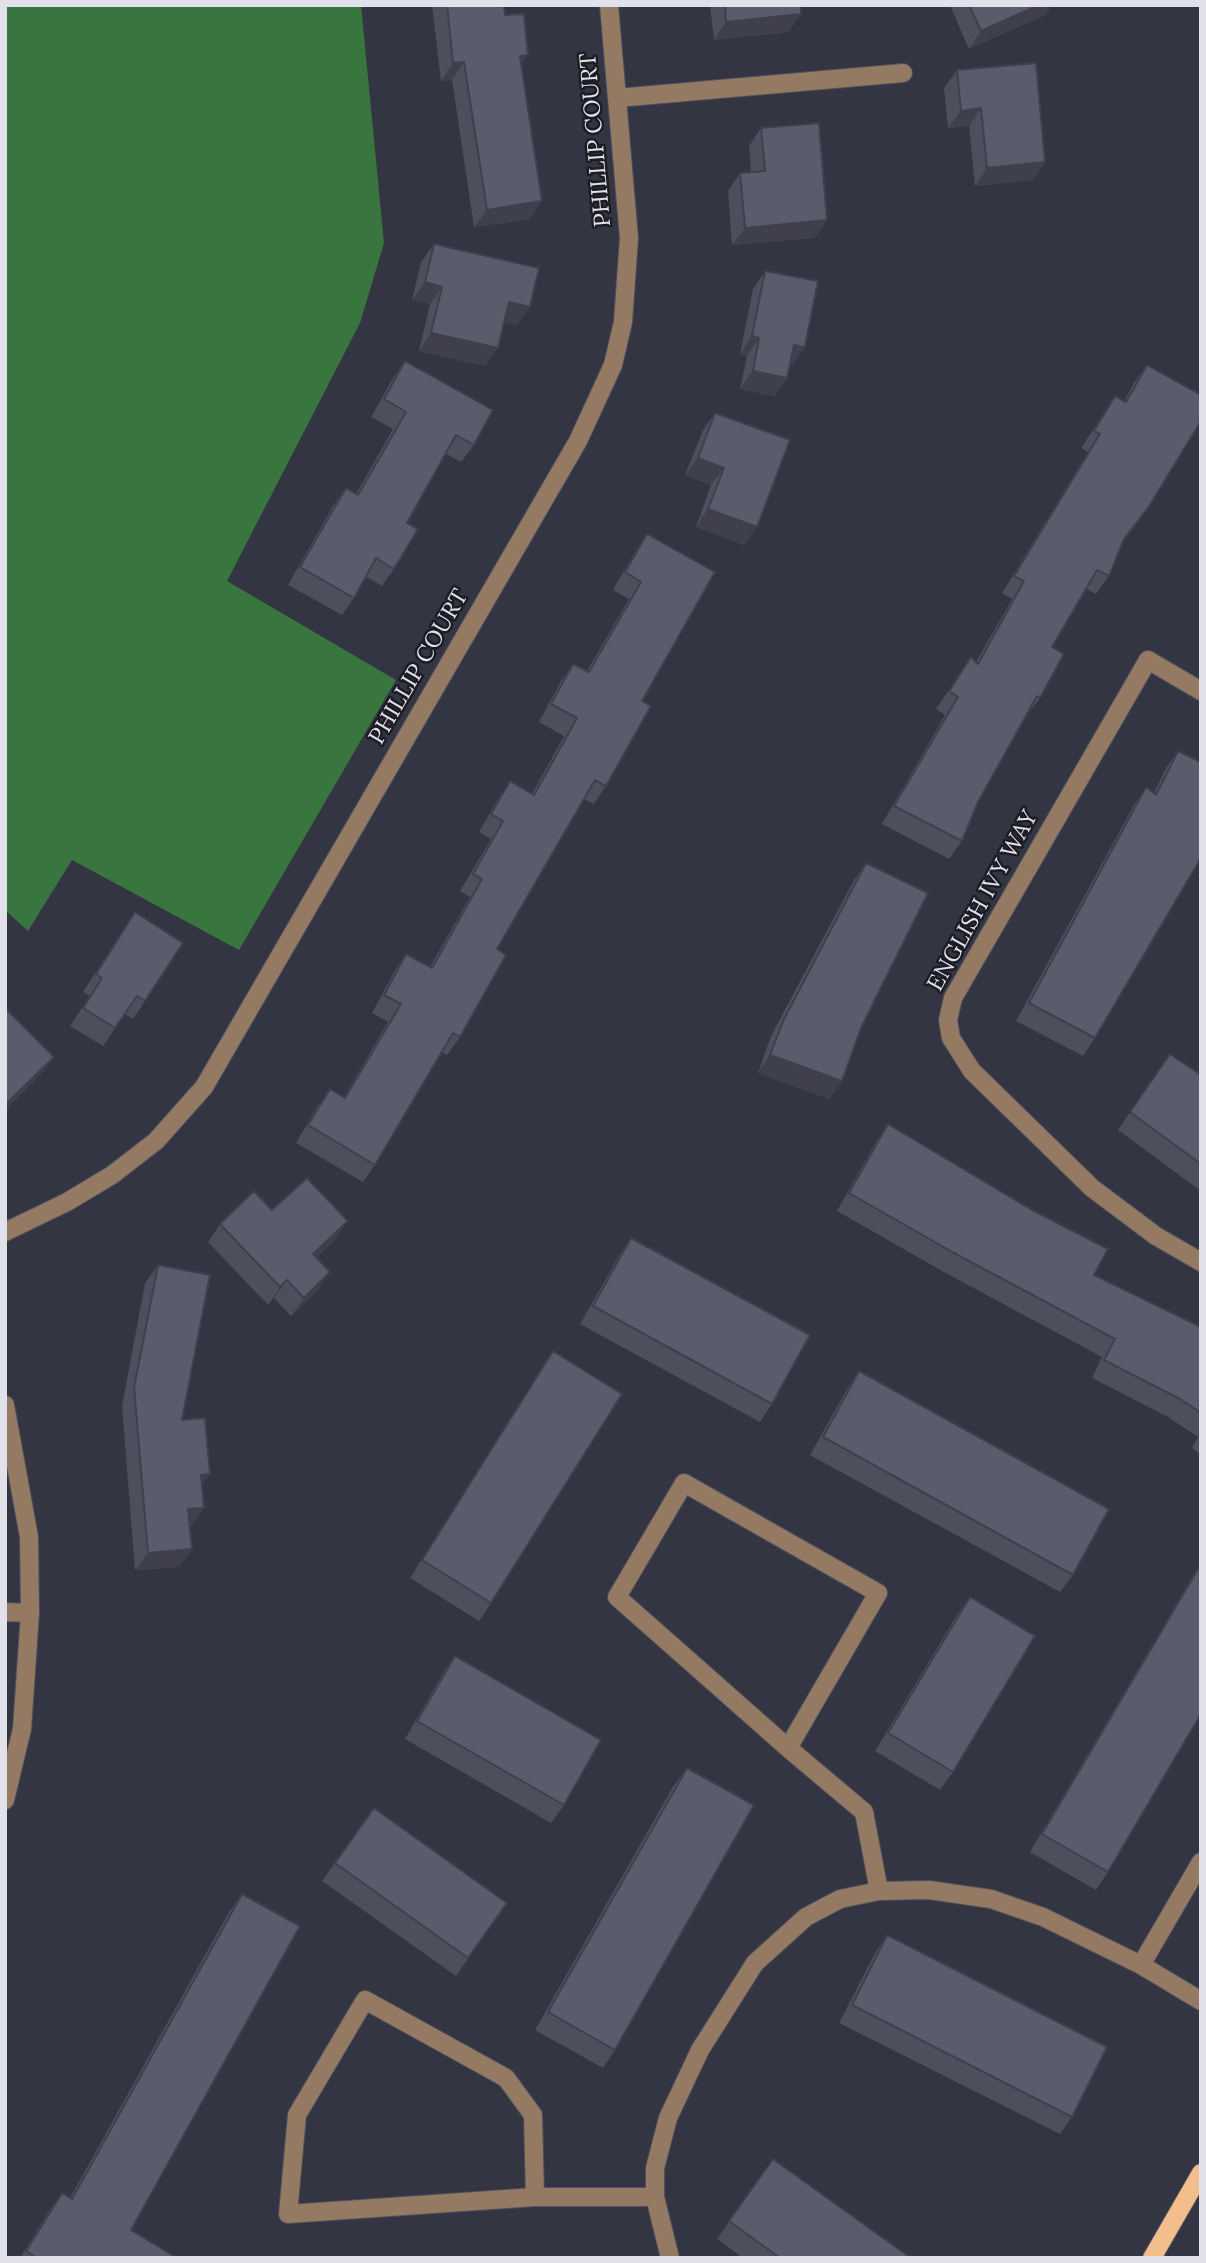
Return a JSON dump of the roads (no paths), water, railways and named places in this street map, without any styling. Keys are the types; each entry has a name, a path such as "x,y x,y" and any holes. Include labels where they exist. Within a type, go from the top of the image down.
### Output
{"main road":[{"path":"1152,2258 1201,2173"}],"street":[{"name":"PHILLIP COURT","path":"5,1233 67,1202 112,1175 156,1140 204,1087 578,441 613,365 623,322 629,238 609,5"},
{"path":"617,98 903,73"},
{"name":"ENGLISH IVY WAY","path":"1201,691 1148,660 953,998 948,1020 951,1038 972,1071 1092,1188 1156,1237 1201,1262"},
{"path":"5,1405 29,1537 30,1613 22,1729 5,1800"},
{"path":"788,1748 878,1593 684,1483 617,1597 788,1748 864,1812 878,1891"},
{"path":"5,1612 30,1613"},
{"path":"1141,1965 1201,1862"},
{"path":"670,2258 656,2197 655,2168 668,2118 700,2050 755,1963 806,1917 840,1899 878,1891 929,1890 991,1899 1043,1917 1141,1965 1201,2001"},
{"path":"535,2197 533,2115 506,2078 365,2000 297,2115 288,2214 535,2197 656,2197"}]}
